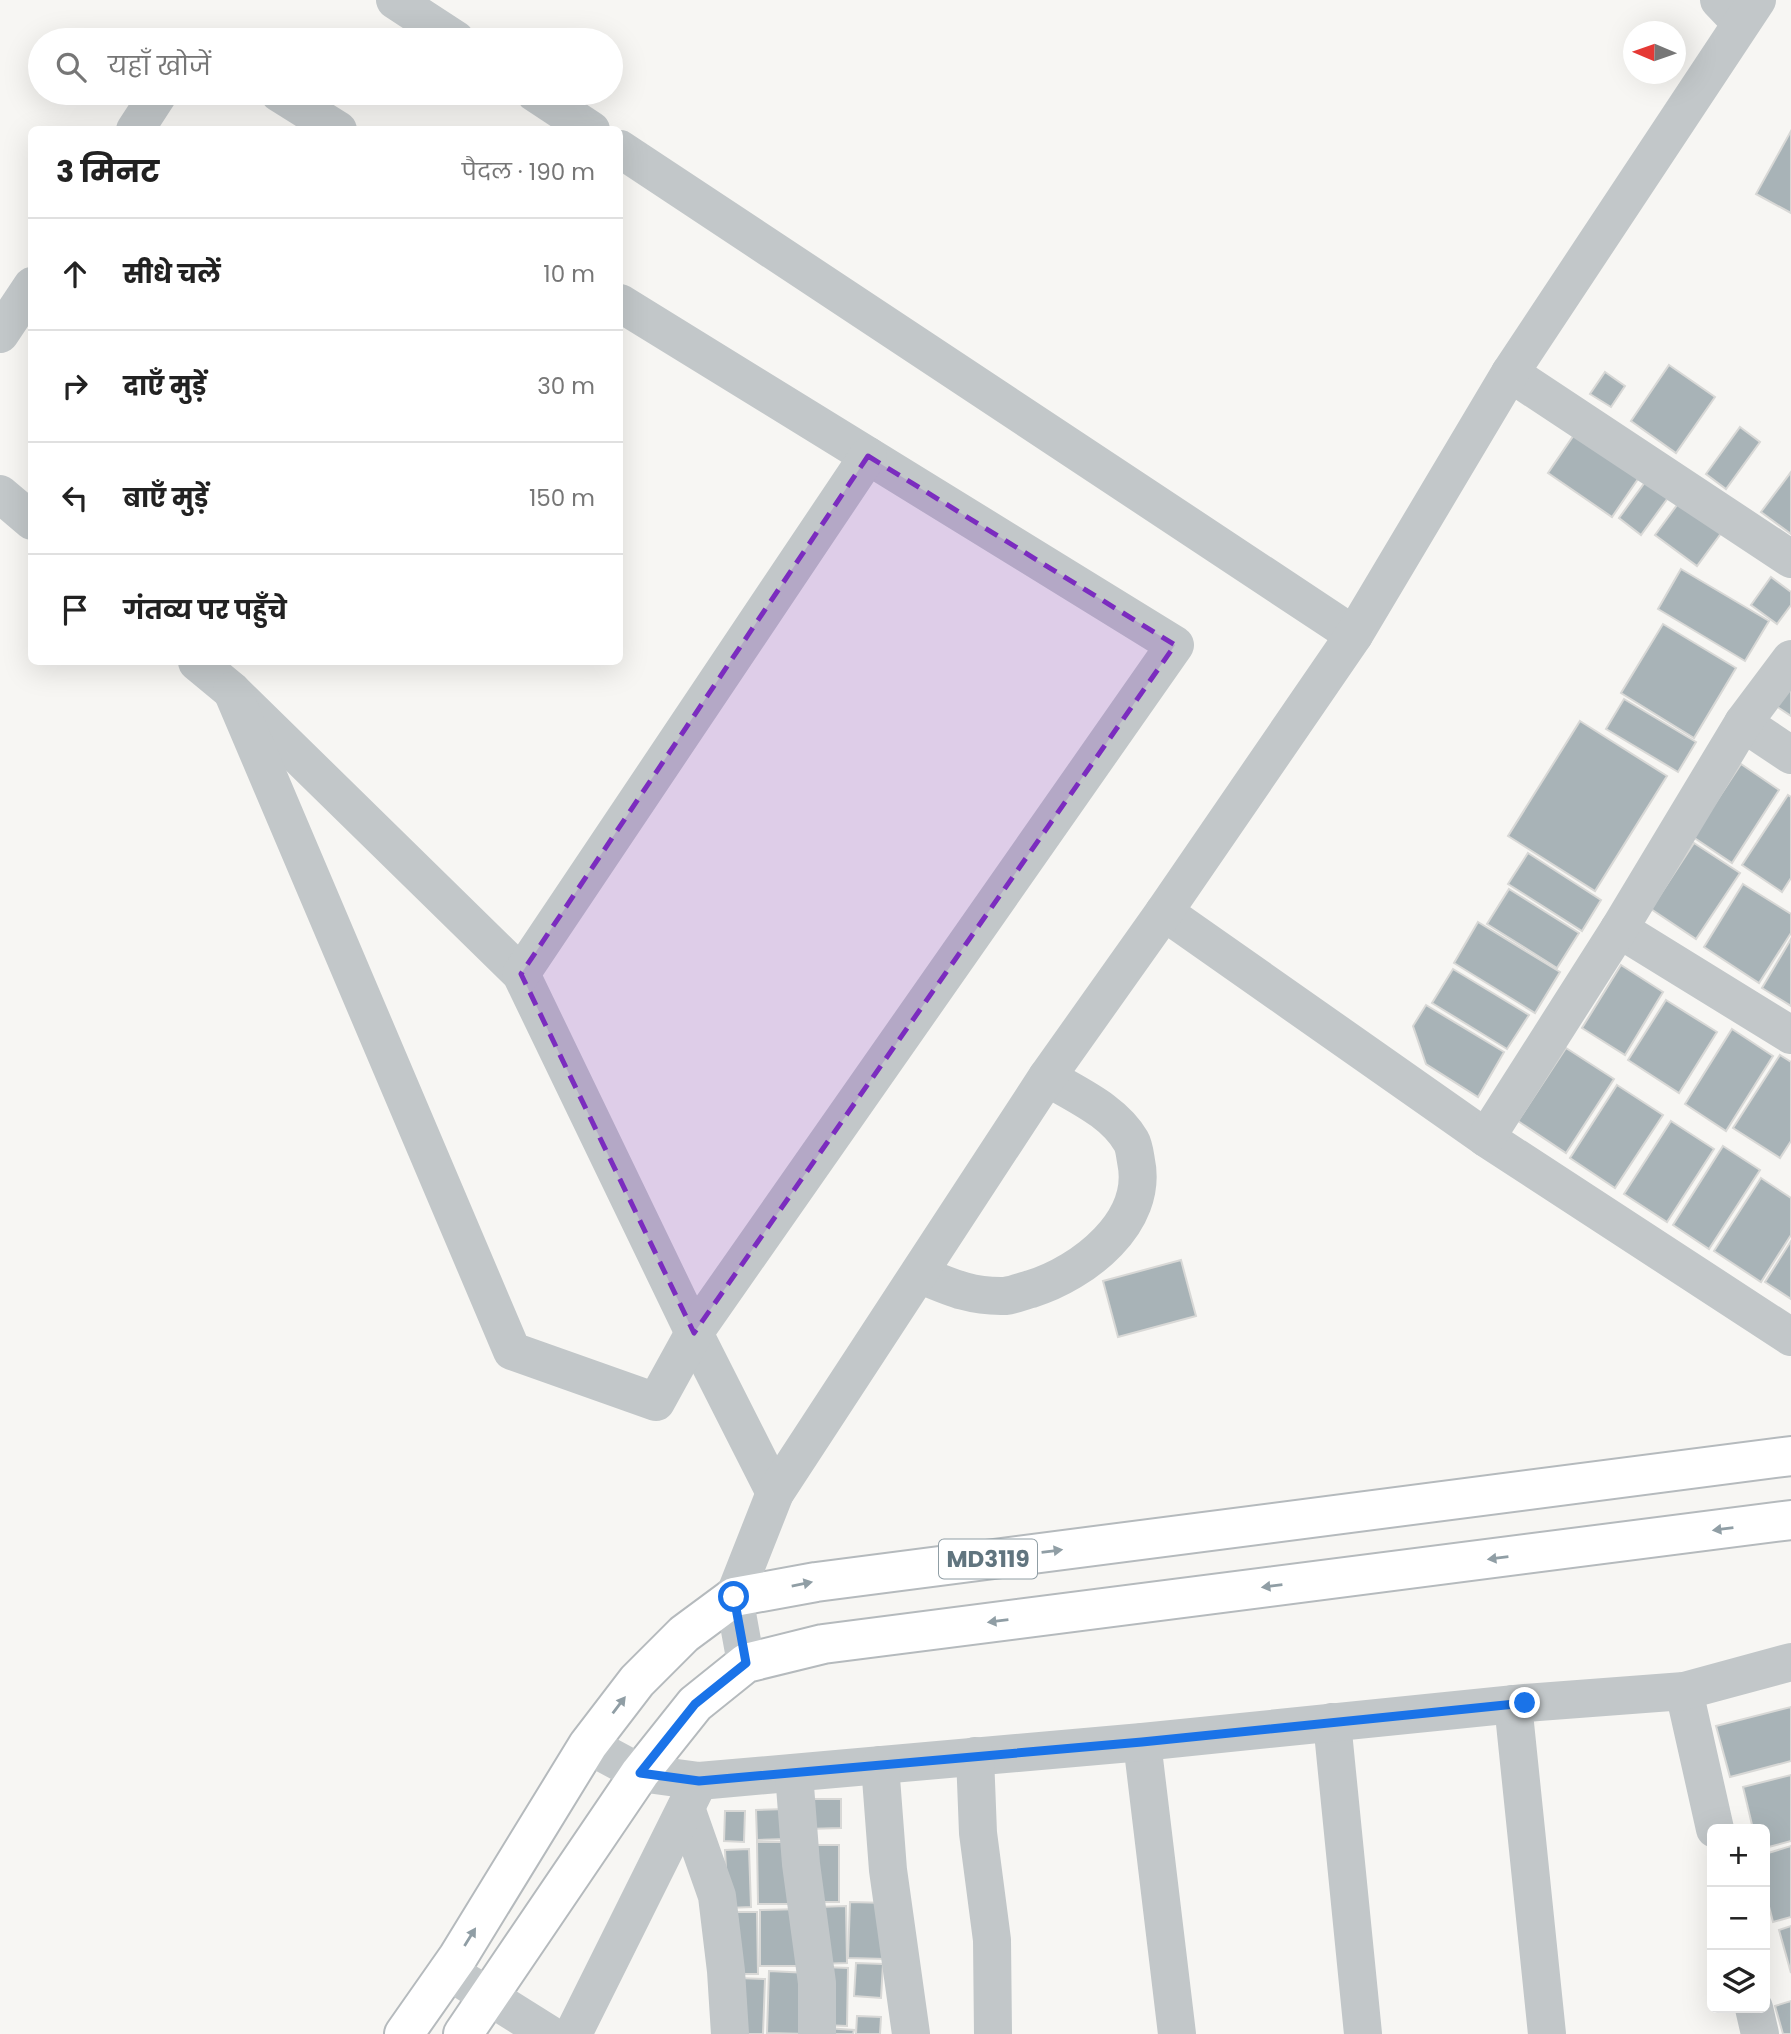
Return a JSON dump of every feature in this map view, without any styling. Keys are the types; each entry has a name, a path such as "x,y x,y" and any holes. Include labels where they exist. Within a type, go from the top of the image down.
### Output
{"main road":[{"name":"MD3119","path":"404,2034 448,1971 588,1745 637,1681 684,1634 734,1597 816,1582 1791,1455"},
{"path":"463,2034 640,1773 695,1704 746,1663 823,1644 1791,1520"}],"street":[{"path":"395,0 438,28"},
{"path":"746,1663 734,1597 775,1493 1047,1077 1354,635 1510,373 1739,8"},
{"path":"138,126 151,105"},
{"path":"297,105 332,126"},
{"path":"553,105 585,126"},
{"path":"623,151 1354,635"},
{"path":"0,334 28,292"},
{"path":"232,691 512,1351 656,1402 694,1333 1175,645 623,305"},
{"path":"1510,373 1791,559"},
{"path":"521,974 868,456"},
{"path":"0,494 28,518"},
{"path":"1486,1138 1619,929 1743,723 1791,659"},
{"path":"201,665 232,691 521,974 694,1333 775,1493"},
{"path":"1743,723 1791,754"},
{"path":"1164,912 1486,1138 1791,1337"},
{"path":"1619,929 1791,1035"},
{"path":"919,1274 965,1293 1008,1296 1046,1284 1086,1261 1115,1234 1132,1207 1139,1176 1132,1142 1111,1117 1047,1077"},
{"path":"588,1745 640,1773 693,1795 794,1773 1142,1742 1513,1704 1684,1691 1791,1662"},
{"path":"1684,1691 1714,1824"},
{"path":"1513,1704 1547,2034"},
{"path":"1332,1722 1363,2034"},
{"path":"1142,1742 1177,2034"},
{"path":"975,1756 978,1833 992,1940 993,2034"},
{"path":"880,1765 888,1870 911,2034"},
{"path":"794,1773 801,1864 817,1983 817,2034"},
{"path":"573,2034 693,1795"},
{"path":"693,1795 717,1896 730,2034"},
{"path":"448,1971 549,2034"},
{"path":"1755,2013 1760,2034"}],"highlighted area":[{"path":"868,456 1175,645 694,1333 521,974"}],"building":[{"path":"1791,131 1791,213 1756,194"},
{"path":"1669,365 1715,397 1676,453 1631,421"},
{"path":"1605,372 1625,386 1611,407 1590,394"},
{"path":"1740,427 1760,442 1726,489 1706,474"},
{"path":"1576,432 1640,476 1612,517 1548,473"},
{"path":"1791,472 1791,534 1761,512"},
{"path":"1651,474 1673,491 1641,535 1619,518"},
{"path":"1680,501 1722,532 1697,566 1655,535"},
{"path":"1681,569 1769,621 1745,661 1658,609"},
{"path":"1771,577 1791,592 1791,605 1777,624 1751,605"},
{"path":"1663,624 1736,668 1694,738 1621,693"},
{"path":"1791,683 1791,716 1776,706"},
{"path":"1624,699 1696,742 1678,772 1606,729"},
{"path":"1580,721 1667,776 1595,891 1508,836"},
{"path":"1741,764 1779,790 1732,863 1693,837"},
{"path":"1788,795 1791,797 1791,878 1782,892 1742,865"},
{"path":"1694,843 1740,873 1696,939 1651,909"},
{"path":"1528,853 1601,900 1582,931 1508,884"},
{"path":"1743,884 1791,914 1791,933 1759,983 1704,947"},
{"path":"1509,889 1579,933 1557,968 1487,924"},
{"path":"1478,922 1560,972 1535,1013 1454,963"},
{"path":"1791,939 1791,1006 1762,988"},
{"path":"1621,965 1663,992 1625,1055 1582,1028"},
{"path":"1453,969 1529,1015 1507,1049 1432,1003"},
{"path":"1666,1000 1717,1032 1679,1093 1628,1060"},
{"path":"1426,1005 1504,1052 1478,1097 1426,1064 1413,1026"},
{"path":"1732,1029 1773,1056 1726,1131 1685,1104"},
{"path":"1566,1048 1614,1079 1566,1153 1518,1121"},
{"path":"1780,1055 1791,1062 1791,1141 1780,1158 1733,1128"},
{"path":"1617,1085 1663,1115 1615,1188 1570,1158"},
{"path":"1671,1121 1714,1149 1667,1222 1624,1194"},
{"path":"1723,1146 1760,1170 1709,1249 1673,1225"},
{"path":"1761,1178 1791,1198 1791,1235 1761,1282 1714,1251"},
{"path":"1791,1241 1791,1299 1765,1282"},
{"path":"1181,1260 1196,1316 1118,1337 1103,1281"},
{"path":"1791,1707 1791,1761 1730,1777 1716,1726"},
{"path":"1791,1775 1791,1841 1770,1847 1770,1824 1752,1824 1743,1787"},
{"path":"805,1799 841,1799 841,1828 806,1829"},
{"path":"786,1809 787,1839 757,1840 756,1810"},
{"path":"725,1811 745,1811 744,1842 724,1841"},
{"path":"757,1842 795,1842 796,1904 758,1904"},
{"path":"813,1845 839,1845 839,1902 814,1902"},
{"path":"1791,1846 1791,1917 1773,1922 1770,1910 1770,1852"},
{"path":"749,1849 751,1907 728,1908 725,1850"},
{"path":"850,1902 888,1903 886,1959 848,1958"},
{"path":"846,1906 847,1963 817,1964 817,1907"},
{"path":"803,1909 804,1966 760,1966 760,1910"},
{"path":"733,1912 757,1912 758,1974 734,1974"},
{"path":"1791,1926 1791,1973 1779,1930"},
{"path":"856,1963 883,1964 881,1998 854,1996"},
{"path":"824,1967 848,1968 847,2026 823,2025"},
{"path":"769,1971 809,1973 807,2034 767,2033"},
{"path":"738,1978 765,1979 763,2034 736,2034"},
{"path":"1791,2001 1791,2034 1783,2034 1775,2006"},
{"path":"857,2016 881,2017 880,2034 856,2034"},
{"path":"826,2028 854,2030 853,2034 826,2034"}],"route":[{"path":"734,1597 746,1663 695,1704 640,1773 699,1781 1142,1742 1525,1703"}]}
